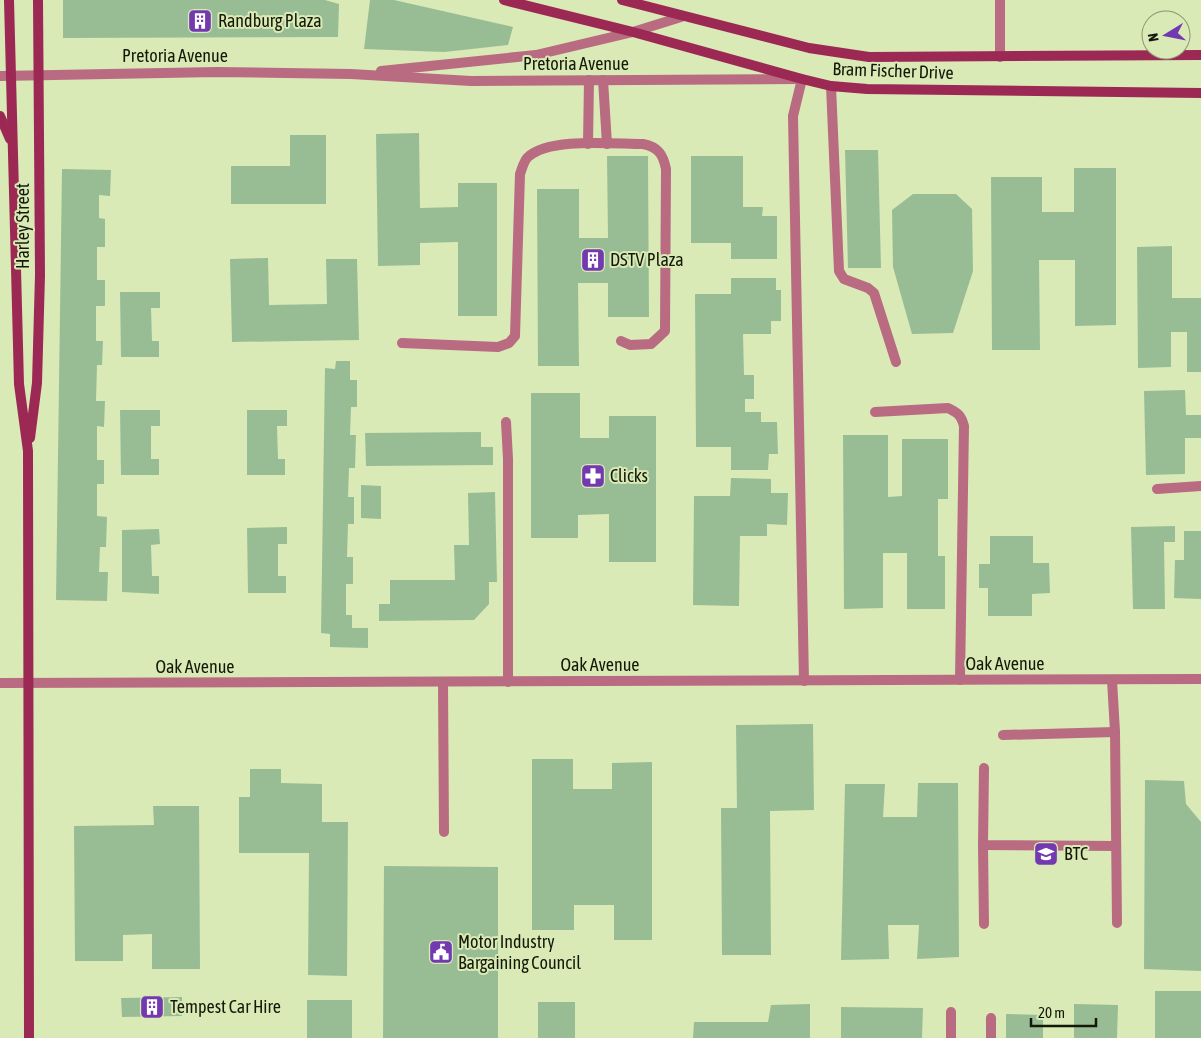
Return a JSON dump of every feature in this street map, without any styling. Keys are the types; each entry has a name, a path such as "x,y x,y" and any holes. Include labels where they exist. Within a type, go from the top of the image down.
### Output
{"street":[{"name":"Harley Street","path":"9,0 5,75 12,145 19,384 28,451 29,1038"},
{"name":"Harley Street","path":"28,451 37,383 40,275 38,0"},
{"name":"Bram Fischer Drive","path":"504,0 633,32 831,86 867,89 1201,93"},
{"name":"Bram Fischer Drive","path":"622,0 681,17 809,48 869,57 1201,55"},
{"path":"1000,0 1000,57"},
{"name":"Pretoria Avenue","path":"350,74 536,55 633,32 681,17"},
{"name":"Pretoria Avenue","path":"5,75 217,72 350,74 471,81 802,79"},
{"path":"802,79 793,116 804,681"},
{"path":"588,144 589,80"},
{"path":"604,80 607,144"},
{"path":"831,86 840,271 844,279 868,288 874,293 896,362"},
{"path":"0,116 12,145"},
{"path":"402,343 498,347 510,342 515,336 520,174 526,158 536,151 553,145 607,144 653,146 660,152 666,168 664,331 651,344 630,345 621,341"},
{"path":"875,412 948,408 962,417 964,426 960,680"},
{"path":"506,422 508,459 508,682"},
{"path":"1157,489 1201,486"},
{"path":"1112,680 1115,732 1117,923"},
{"name":"Oak Avenue","path":"0,683 1201,680"},
{"path":"443,682 444,832"},
{"path":"1003,735 1115,732"},
{"path":"984,768 984,924"},
{"path":"983,845 1116,846"},
{"path":"951,1012 951,1038"},
{"path":"991,1018 991,1038"}],"building":[{"name":"Randburg Plaza","path":"63,0 325,0 339,4 338,37 63,38"},
{"path":"370,0 394,0 513,27 508,45 444,52 364,49"},
{"path":"419,133 420,208 458,207 458,183 497,183 497,316 458,316 458,242 420,243 420,265 378,266 376,134"},
{"path":"290,135 326,135 326,204 231,204 231,166 290,166"},
{"path":"845,150 878,150 881,268 848,268"},
{"name":"DSTV Plaza","path":"607,156 648,156 649,317 608,317 608,283 578,283 579,366 538,366 537,189 579,189 579,238 608,238"},
{"path":"691,156 743,156 743,207 763,207 762,216 777,216 777,259 731,259 731,243 691,243"},
{"path":"1074,168 1116,168 1116,325 1075,326 1075,260 1039,260 1040,350 992,350 991,177 1042,177 1042,212 1074,212"},
{"path":"62,169 111,170 110,196 99,195 99,218 105,219 105,247 97,247 97,280 105,280 105,306 96,306 96,341 103,341 102,365 97,365 96,401 105,401 104,427 97,426 97,460 104,460 104,484 97,484 97,516 107,517 106,547 100,547 99,572 108,572 107,601 56,600"},
{"path":"913,194 956,194 972,209 973,271 953,333 912,334 893,267 892,210"},
{"path":"1172,246 1172,298 1201,298 1201,372 1187,372 1187,332 1171,332 1171,367 1138,368 1137,247"},
{"path":"268,258 269,305 327,304 326,259 357,259 359,340 232,342 230,259"},
{"path":"731,278 776,278 776,290 781,290 781,321 771,321 771,334 743,334 744,375 754,375 754,399 745,399 745,412 761,412 761,422 777,422 778,454 769,454 768,470 731,470 731,447 696,447 695,294 731,294"},
{"path":"120,292 160,292 160,308 151,308 152,341 159,341 159,357 121,357"},
{"path":"336,361 350,361 350,380 357,380 357,407 351,407 350,435 356,435 355,468 349,468 348,497 354,497 354,524 348,524 347,557 353,557 353,584 346,584 346,615 352,615 352,628 368,628 368,648 330,647 330,634 321,633 325,368 335,369"},
{"path":"1185,390 1186,415 1201,415 1201,438 1185,438 1185,474 1146,475 1144,391"},
{"name":"Clicks","path":"531,393 580,393 580,438 609,438 609,416 656,416 656,562 609,562 609,514 578,515 578,538 531,538"},
{"path":"120,410 160,410 160,426 151,426 151,459 159,459 159,475 121,475"},
{"path":"247,410 287,410 287,426 277,426 278,459 285,459 285,475 247,475"},
{"path":"481,432 481,447 493,447 493,465 366,466 365,433"},
{"path":"843,435 888,435 888,497 902,496 902,439 948,439 948,499 938,499 938,556 945,556 945,609 907,609 907,553 883,553 883,608 844,609"},
{"path":"731,478 771,479 771,493 788,493 787,525 767,524 767,536 740,536 739,606 693,605 694,496 730,496"},
{"path":"361,485 381,486 381,519 361,518"},
{"path":"495,492 497,582 489,582 489,604 474,620 379,621 379,604 390,604 390,580 455,580 454,545 469,545 468,493"},
{"path":"1175,526 1175,542 1164,542 1165,609 1133,609 1131,527"},
{"path":"287,527 287,544 278,544 278,576 286,576 286,593 248,593 247,528"},
{"path":"159,529 160,544 151,545 152,576 159,576 159,594 122,592 122,530"},
{"path":"1184,531 1201,531 1201,599 1174,598 1175,560 1184,560"},
{"path":"990,536 1033,536 1033,563 1049,563 1050,593 1032,594 1032,616 988,616 988,588 979,588 979,564 990,564"},
{"path":"813,724 814,810 770,811 771,955 722,955 721,808 737,808 736,725"},
{"path":"532,759 573,759 573,789 612,789 612,763 652,762 652,940 614,940 614,905 574,905 574,930 532,930"},
{"path":"250,769 281,769 281,783 322,784 322,822 348,822 347,976 308,975 309,853 239,853 239,797 250,797"},
{"path":"1145,780 1184,781 1186,804 1201,822 1201,971 1144,969"},
{"path":"918,783 958,783 959,957 917,959 919,925 888,925 889,959 841,960 845,784 885,784 883,817 917,817"},
{"path":"153,806 199,806 200,969 152,969 152,934 123,935 123,961 75,961 74,826 154,825"},
{"name":"Motor Industry Bargaining Council","path":"384,866 498,867 498,1038 383,1038"},
{"path":"1155,991 1201,991 1201,1038 1155,1038"},
{"name":"Tempest Car Hire","path":"182,997 182,1016 122,1017 121,998"},
{"path":"307,1000 352,1000 352,1038 307,1038"},
{"path":"538,1002 575,1002 575,1038 538,1038"},
{"path":"810,1004 810,1038 693,1038 694,1022 768,1022 771,1005"},
{"path":"1074,1004 1118,1005 1117,1038 1074,1038"},
{"path":"841,1007 923,1008 922,1038 841,1038"},
{"path":"1006,1014 1043,1015 1043,1038 1006,1038"}],"place":[{"name":"Randburg Plaza","path":"200,21"},
{"name":"DSTV Plaza","path":"593,260"},
{"name":"Clicks","path":"593,476"},
{"name":"BTC","path":"1046,854"},
{"name":"Motor Industry Bargaining Council","path":"441,952"},
{"name":"Tempest Car Hire","path":"152,1007"}]}
